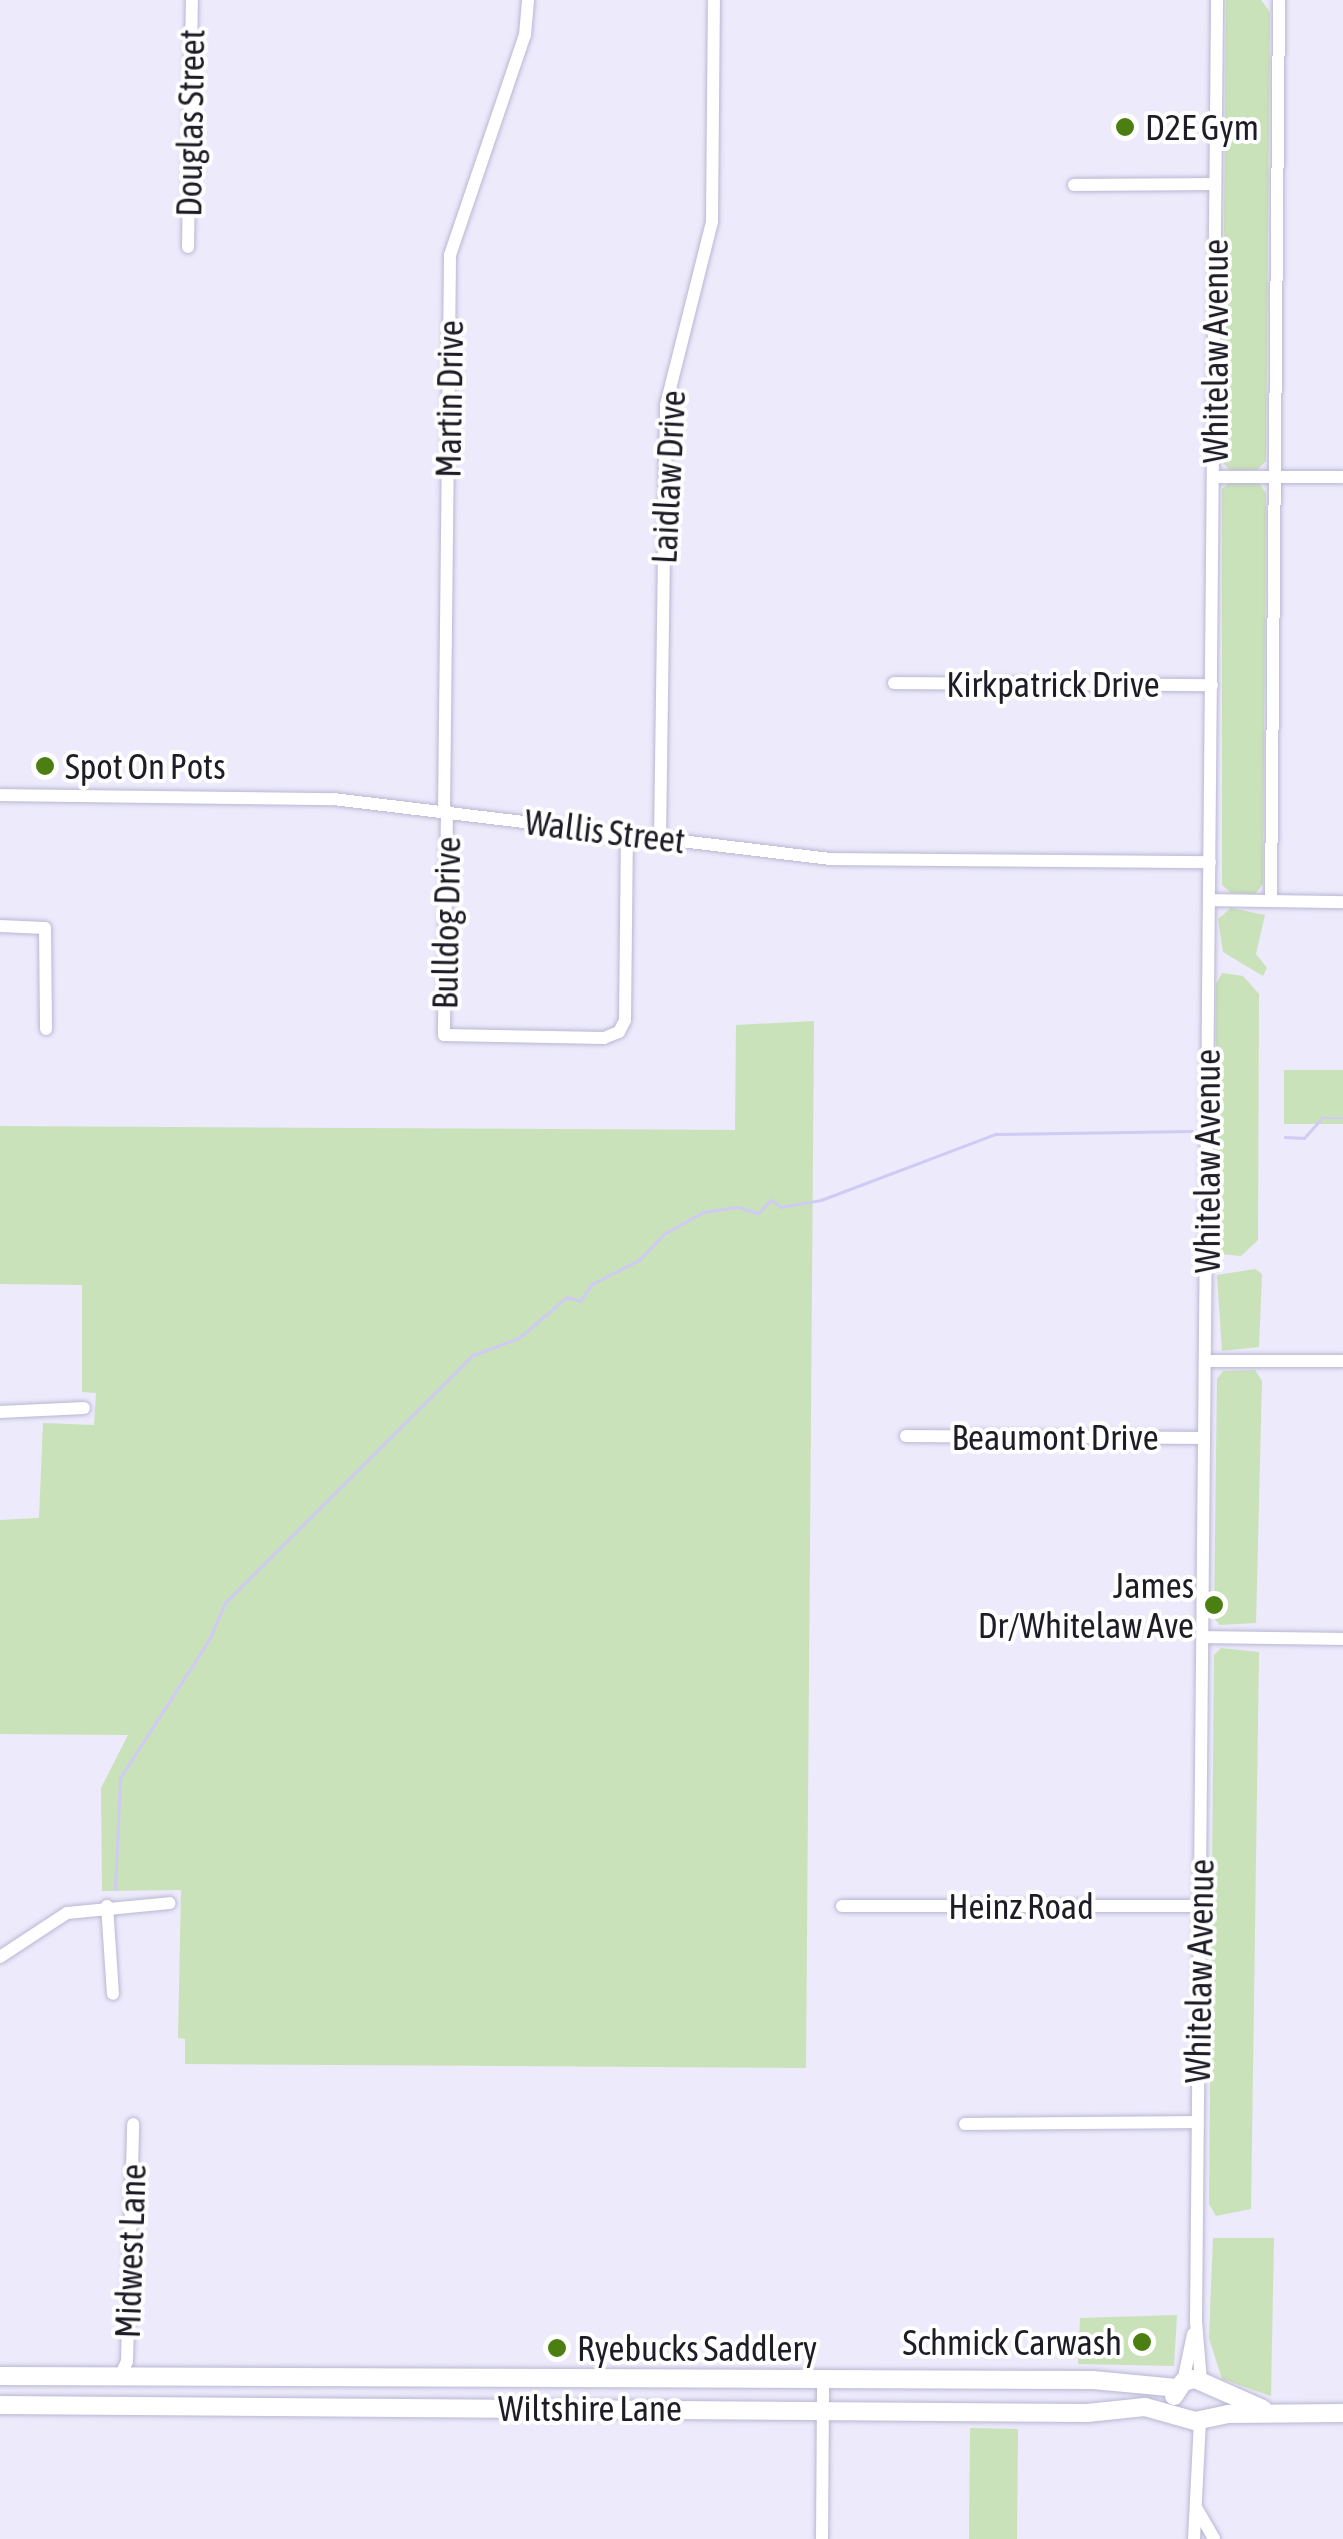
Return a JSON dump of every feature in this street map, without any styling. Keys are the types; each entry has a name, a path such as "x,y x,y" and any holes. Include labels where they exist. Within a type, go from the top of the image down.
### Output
{"main road":[{"name":"Wiltshire Lane","path":"0,2376 1093,2380 1193,2385 1271,2412"},
{"path":"120,2377 120,2404"},
{"path":"1193,2385 1215,2403 1193,2418"},
{"path":"1193,2385 1193,2418"},
{"name":"Wiltshire Lane","path":"0,2406 1087,2413 1136,2407 1193,2418 1343,2412"}],"street":[{"name":"Douglas Street","path":"188,247 192,0"},
{"name":"Martin Drive","path":"446,811 450,255 526,34 528,0"},
{"name":"Laidlaw Drive","path":"660,839 665,414 712,222 714,0"},
{"name":"Whitelaw Avenue","path":"1193,2385 1204,1637 1217,0"},
{"name":"Whitelaw Avenue","path":"1271,901 1278,1"},
{"path":"1074,185 1215,184"},
{"path":"1214,476 1343,477"},
{"name":"Kirkpatrick Drive","path":"894,683 1212,685"},
{"name":"Wallis Street","path":"0,796 333,798 830,859 1210,862"},
{"name":"Bulldog Drive","path":"446,811 444,1035 604,1038 619,1032 626,1020 627,835"},
{"path":"1210,900 1343,902"},
{"path":"0,926 45,928 46,1030"},
{"path":"1205,1361 1343,1362"},
{"path":"0,1412 84,1408"},
{"name":"Beaumont Drive","path":"906,1436 1204,1438"},
{"path":"1204,1637 1343,1639"},
{"path":"0,1958 67,1913 106,1906 170,1903"},
{"path":"106,1906 114,1994"},
{"name":"Heinz Road","path":"842,1906 1200,1906"},
{"path":"964,2124 1198,2122"},
{"name":"Midwest Lane","path":"120,2377 127,2361 134,2124"},
{"path":"822,2539 823,2379"},
{"path":"1193,2418 1194,2539"},
{"path":"1194,2502 1214,2539"}],"green space":[{"path":"1226,0 1261,0 1270,12 1266,461 1257,470 1230,470 1222,462"},
{"path":"1230,482 1259,483 1266,493 1263,884 1255,894 1231,893 1222,885 1222,489"},
{"path":"1231,908 1265,915 1256,954 1267,968 1263,976 1223,952 1218,919"},
{"path":"1222,973 1243,976 1259,994 1258,1240 1241,1256 1220,1254 1215,1242 1216,984"},
{"path":"814,1021 806,2068 185,2064 185,2039 178,2038 181,1890 102,1891 101,1788 128,1735 0,1734 0,1520 39,1518 43,1423 94,1425 96,1393 82,1392 82,1285 0,1284 0,1126 735,1130 736,1025"},
{"path":"1284,1070 1343,1070 1343,1124 1284,1124"},
{"path":"1255,1269 1262,1274 1259,1347 1222,1351 1217,1275"},
{"path":"1255,1370 1262,1381 1256,1623 1220,1625 1214,1618 1217,1379 1223,1371"},
{"path":"1221,1648 1259,1652 1251,2209 1216,2216 1209,2204 1214,1655"},
{"path":"1213,2238 1274,2238 1271,2396 1222,2379 1209,2338"},
{"path":"1177,2315 1174,2366 1078,2364 1080,2318"},
{"path":"970,2428 1018,2429 1017,2539 969,2539"}],"waterway":[{"path":"1285,1137 1304,1138 1322,1118 1343,1118"},
{"path":"115,1889 120,1778 209,1640 225,1603 473,1355 519,1338 567,1297 580,1301 592,1284 639,1260 664,1234 703,1212 738,1207 758,1213 771,1200 781,1207 821,1200 996,1134 1192,1131"}],"place":[{"name":"D2E Gym","path":"1125,127"},
{"name":"Spot On Pots","path":"45,766"},
{"name":"James Dr/Whitelaw Ave","path":"1214,1605"},
{"name":"Schmick Carwash","path":"1142,2342"},
{"name":"Ryebucks Saddlery","path":"557,2348"}]}
